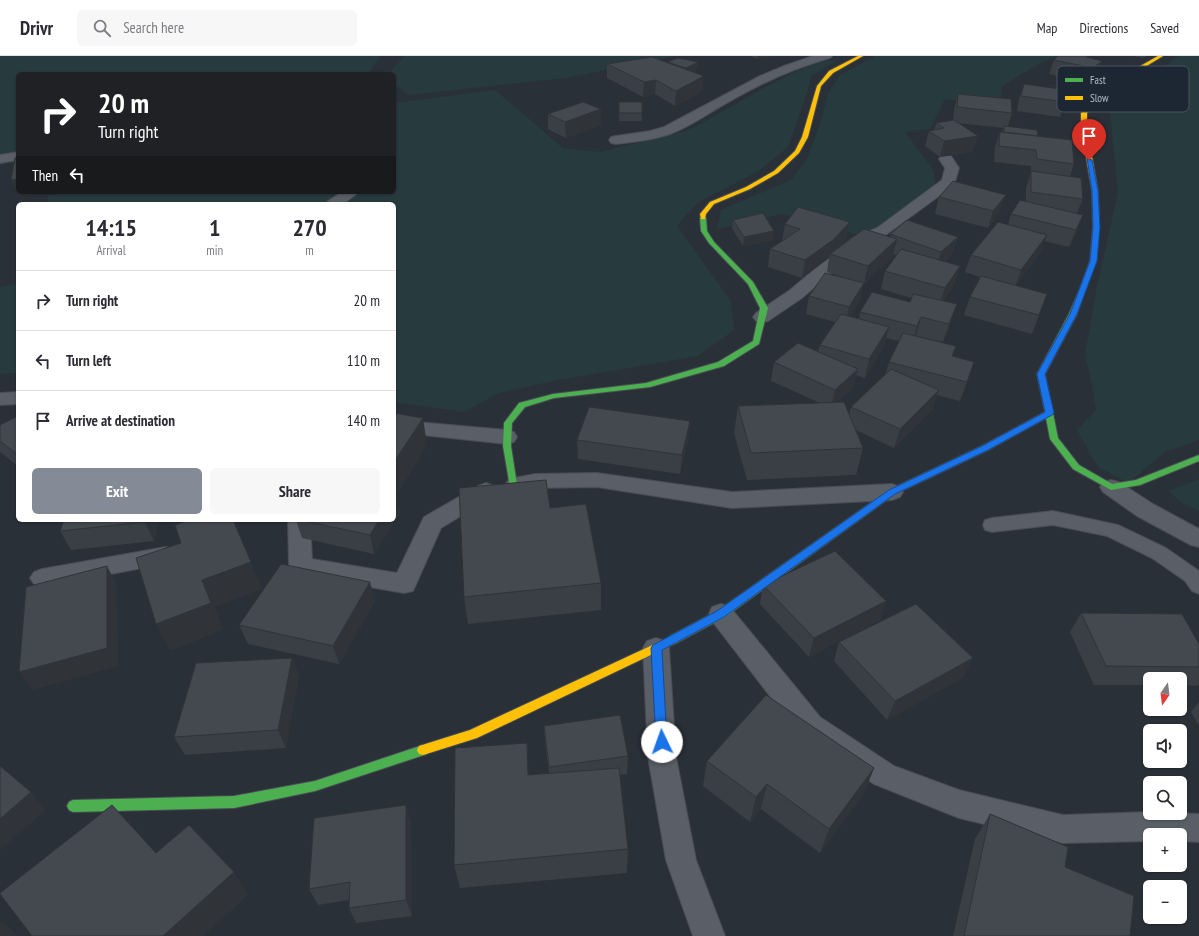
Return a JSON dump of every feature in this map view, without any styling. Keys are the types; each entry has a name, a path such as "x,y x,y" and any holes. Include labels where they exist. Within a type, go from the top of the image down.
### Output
{"street":[{"path":"616,140 668,131 728,97 769,77 808,60 826,56"},
{"path":"513,485 507,446 508,423 522,405 553,396 647,385 721,364 756,342 764,308 751,283 712,243 704,231 703,214 712,203 748,188 776,172 797,152 805,137 819,86 831,72 861,56"},
{"path":"1144,66 1161,56"},
{"path":"1085,112 1084,128 1095,191 1096,227 1093,261 1073,314 1041,374 1054,438 1076,467 1112,487 1145,510 1199,539"},
{"path":"0,159 16,156"},
{"path":"762,317 796,294 858,241 882,231 950,182 952,168 946,159"},
{"path":"336,202 349,194"},
{"path":"0,399 16,398"},
{"path":"73,806 234,802 315,786 473,734 656,648 721,614 892,492 985,448 1049,413"},
{"path":"396,426 507,437"},
{"path":"1112,487 1137,483 1199,458"},
{"path":"299,522 301,566 404,584 419,548 432,523 488,490 513,485 535,481 597,480 732,500 892,492"},
{"path":"42,578 168,556 185,543"},
{"path":"721,614 810,726 884,775 960,804 1063,829 1165,826 1199,828"},
{"path":"656,648 662,757 681,860 709,936"}],"lane":[{"path":"992,525 1053,518 1111,530 1159,553 1192,576 1199,586"}],"green space":[{"path":"0,56 380,56 369,72 16,72 16,162 0,165"},
{"path":"405,56 676,56 566,78 409,95 396,85 396,72 390,72"},
{"path":"873,56 1057,56 1037,65 1002,86 1000,106 945,99 930,129 905,132 934,171 935,196 876,240 781,214 717,229 721,210 791,180 807,159 821,121 828,93 840,75 874,57"},
{"path":"1179,56 1199,56 1199,440 1165,452 1128,483 1098,467 1077,430 1096,410 1085,354 1097,286 1118,193 1110,113 1189,112 1189,66 1164,66"},
{"path":"838,60 811,76 808,90 788,147 757,172 697,203 677,226 731,301 734,330 698,356 553,381 499,393 464,412 396,402 396,202 48,202 47,196 59,194 396,194 396,103 495,90 563,148 601,152 689,130 786,76 818,62"},
{"path":"16,284 16,373 0,374 0,287"},
{"path":"1199,479 1199,511 1182,503 1168,491"}],"building":[{"path":"1058,56 1087,56 1086,57 1102,61 1096,66 1083,66 1054,60"},
{"path":"652,57 704,76 676,91 656,80 644,82 607,64"},
{"path":"678,58 698,62 686,68 667,62"},
{"path":"1024,84 1057,89 1057,101 1021,96"},
{"path":"958,94 1011,99 1012,113 957,107"},
{"path":"583,102 601,109 565,122 548,114"},
{"path":"619,102 642,102 642,113 619,113"},
{"path":"954,120 978,136 944,141 929,131 944,128 936,123"},
{"path":"1004,126 1037,130 1038,136 1004,132"},
{"path":"1000,132 1072,140 1074,164 1037,159 1036,150 999,146"},
{"path":"15,158 16,158 16,179 11,180"},
{"path":"1031,171 1081,178 1083,199 1031,192"},
{"path":"953,181 1006,195 993,211 939,197"},
{"path":"1020,200 1083,215 1076,230 1011,214"},
{"path":"798,207 850,222 833,240 805,260 770,249 800,229 785,224"},
{"path":"763,213 774,231 744,237 733,220"},
{"path":"907,220 958,237 941,252 890,234"},
{"path":"998,222 1047,235 1021,270 971,255"},
{"path":"864,229 897,239 868,266 830,254"},
{"path":"901,249 960,266 945,288 885,271"},
{"path":"825,273 864,283 849,307 809,296"},
{"path":"981,276 1047,294 1039,315 970,297"},
{"path":"872,292 910,302 913,294 957,304 949,324 921,317 917,326 860,312"},
{"path":"841,314 889,327 869,359 820,345"},
{"path":"903,333 956,346 952,356 974,362 967,382 889,362"},
{"path":"798,343 858,369 835,390 774,362"},
{"path":"891,369 939,390 900,429 851,407"},
{"path":"844,402 863,448 751,453 738,406"},
{"path":"589,407 690,421 682,455 577,440"},
{"path":"396,413 423,418 396,459"},
{"path":"16,417 16,453 0,441 0,425"},
{"path":"546,480 550,508 586,504 601,583 464,597 459,488"},
{"path":"63,522 145,522 60,531"},
{"path":"184,522 234,522 251,562 202,580 211,603 156,624 136,558 181,543 175,525"},
{"path":"309,522 378,522 370,535"},
{"path":"835,551 886,601 814,638 763,585"},
{"path":"281,564 370,582 333,646 239,625"},
{"path":"107,566 107,648 19,672 26,587"},
{"path":"916,604 973,658 895,701 839,642"},
{"path":"1081,613 1182,614 1199,644 1199,667 1106,666"},
{"path":"292,658 278,730 174,737 196,663"},
{"path":"766,695 874,768 829,829 767,784 756,797 707,761"},
{"path":"620,715 628,756 549,767 544,726"},
{"path":"527,743 528,775 619,768 628,849 454,865 455,748"},
{"path":"0,766 31,792 0,819"},
{"path":"112,805 156,853 189,825 234,872 163,936 32,936 0,893"},
{"path":"406,805 406,900 349,908 350,882 309,889 314,818"},
{"path":"990,814 1068,847 1065,867 1134,896 1130,936 964,936"}],"traffic: fast":[{"path":"513,485 507,446 508,423 522,405 553,396 647,385 721,364 756,342 764,308 751,283 712,243 704,231 703,218"},
{"path":"1082,291 1073,314 1041,374 1054,439 1076,467 1111,487 1137,483 1199,458"},
{"path":"674,639 721,614 892,492 985,448 1049,413"},
{"path":"73,806 234,802 315,786 423,750"}],"traffic: slow":[{"path":"703,218 703,214 712,203 748,188 776,172 797,152 805,137 819,86 831,72 861,56"},
{"path":"1144,66 1161,56"},
{"path":"1082,291 1093,261 1096,227 1095,191 1084,128 1085,112"},
{"path":"423,750 473,734 674,639"}],"route":[{"path":"662,742 656,648 721,614 892,492 985,448 1049,413 1041,374 1073,314 1093,261 1096,227 1095,191 1089,160"}]}
